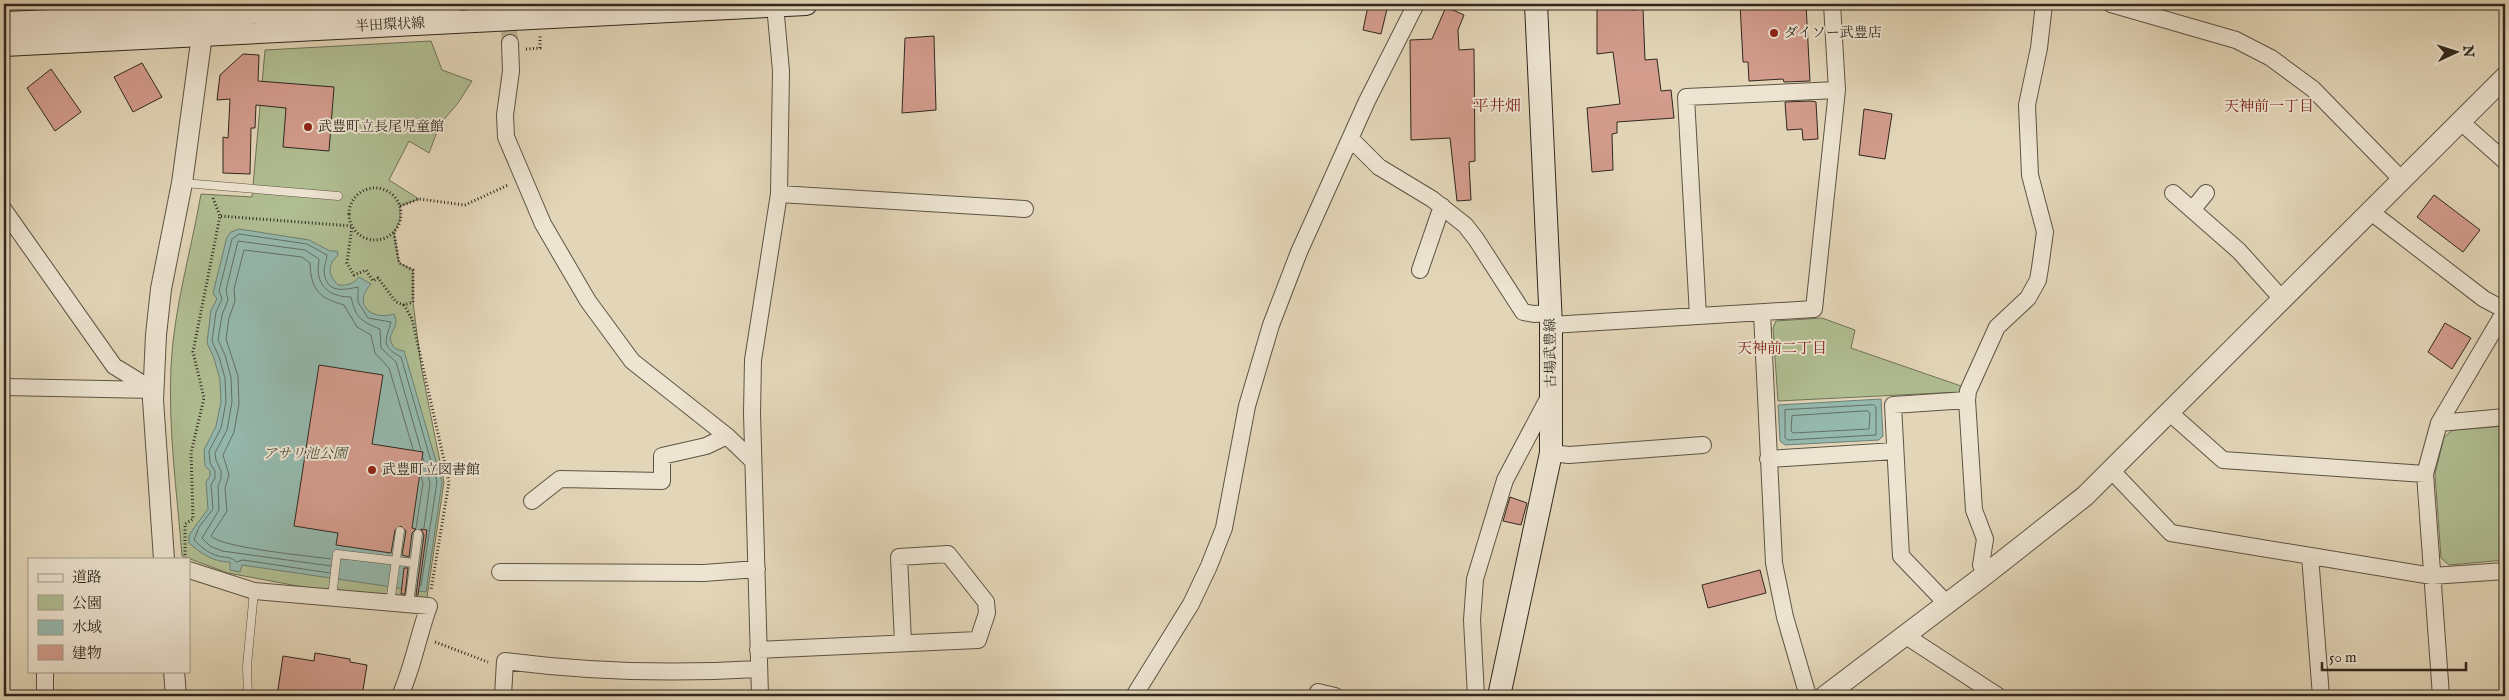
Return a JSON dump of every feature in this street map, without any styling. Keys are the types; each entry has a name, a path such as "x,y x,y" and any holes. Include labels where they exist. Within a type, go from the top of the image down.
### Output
{"main road":[{"name":"半田環状線","path":"4,45 204,18 339,6 451,4"},
{"name":"半田環状線","path":"4,23 806,4"},
{"name":"古場武豊線","path":"1499,696 1551,453 1551,319 1536,4"}],"street":[{"path":"1134,696 1191,604 1224,528 1246,406 1271,325 1299,252 1367,101 1416,4"},
{"path":"1351,140 1379,166 1442,206 1465,225 1523,312 1551,319 1698,316 1814,310 1837,90 1832,4"},
{"path":"1986,574 1981,565 1985,539 1974,510 1967,400 1968,391 1997,327 2028,298 2038,280 2045,232 2030,175 2027,105 2039,48 2044,4"},
{"path":"2111,4 2236,40 2271,58 2313,88 2403,180"},
{"path":"760,696 753,360 779,194 780,71 775,5"},
{"path":"164,558 153,390 161,289 182,182 204,18"},
{"path":"510,47 511,71 505,115 506,137 543,224 588,301 632,361 728,436 754,461"},
{"path":"1834,694 2085,496 2505,77"},
{"path":"1698,316 1686,97 1837,90"},
{"path":"2461,122 2505,161"},
{"path":"2173,193 2239,250 2282,299"},
{"path":"2193,209 2206,193"},
{"path":"779,194 1025,210"},
{"path":"1420,270 1442,206"},
{"path":"4,210 114,366 153,390"},
{"path":"2371,212 2484,299 2505,311 2439,423 2425,474 2441,696"},
{"path":"1762,313 1774,563 1786,616 1808,696"},
{"path":"4,388 153,390"},
{"path":"1476,696 1472,620 1475,580 1506,480 1552,391"},
{"path":"1947,604 1901,556 1893,405 1967,400"},
{"path":"2170,413 2223,460 2425,474"},
{"path":"2439,423 2505,417"},
{"path":"532,501 560,479 662,481 662,456 706,446 728,436"},
{"path":"1551,453 1569,455 1702,445"},
{"path":"1768,459 1895,451"},
{"path":"2111,470 2171,533 2432,576 2505,571"},
{"path":"758,650 978,640 987,613 986,602 948,554 899,557 903,642"},
{"path":"2310,556 2321,696"},
{"path":"500,572 704,573 757,569"},
{"path":"190,570 254,591 429,606 418,637 411,671 400,696"},
{"path":"1906,636 1998,696"},
{"path":"503,696 505,661 559,668 689,673 758,669"},
{"path":"45,672 45,696"},
{"path":"174,672 176,696"},
{"path":"1317,696 1318,692 1335,696"}],"lane":[{"path":"182,182 338,196"},
{"path":"390,603 400,531"},
{"path":"409,604 418,534"},
{"path":"332,597 338,554 414,563"},
{"path":"248,696 247,666 254,591"}],"path":[{"path":"510,47 540,48 540,31"},
{"path":"400,206 419,199 465,206 522,178"},
{"path":"186,558 186,524 193,519 191,453 204,398 193,352 220,216 208,185"},
{"path":"352,226 347,263 354,275 366,270 373,281 378,278 396,302 404,305 413,302 413,270 399,263 394,233 400,220 400,206 390,193 383,189 367,189 360,193 350,205 350,220 357,233 371,240 380,240 394,233"},
{"path":"220,216 352,226"},
{"path":"404,305 412,319 449,482 429,606"},
{"path":"418,637 504,669"}],"green space":[{"name":"アサリ池公園","path":"431,41 442,70 472,81 458,103 440,124 429,153 409,141 389,180 419,199 400,206 400,220 394,233 399,263 413,270 413,302 421,366 444,482 427,597 422,599 319,590 228,573 182,556 170,390 176,322 201,194 252,197 265,50"},
{"path":"1822,318 1855,330 1851,348 1961,386 1960,392 1778,401 1773,328 1776,321"},
{"path":"2505,426 2505,560 2449,565 2441,558 2435,474 2444,437 2453,430"}],"water":[{"path":"239,229 309,240 330,251 337,251 338,255 332,262 330,270 332,278 338,285 350,284 359,277 371,284 363,298 367,309 378,315 394,314 396,324 390,338 394,348 404,351 442,482 426,592 242,565 240,572 230,570 230,562 218,561 208,557 189,543 189,535 208,509 206,482 210,476 210,471 205,466 204,450 216,426 221,402 220,380 214,358 207,343 211,310 217,299 213,293 227,237 231,232"},
{"path":"1881,399 1883,436 1879,440 1785,445 1780,441 1778,405"}],"building":[{"path":"1597,4 1631,4 1632,10 1643,9 1645,60 1657,59 1661,91 1671,90 1674,118 1617,122 1617,133 1612,134 1613,170 1592,172 1587,108 1620,104 1613,52 1597,54"},
{"name":"ダイソー武豊店","path":"1740,4 1806,4 1810,81 1784,82 1783,79 1749,81 1748,62 1743,62"},
{"path":"1368,6 1387,9 1381,34 1363,30"},
{"path":"1446,7 1464,15 1458,30 1459,50 1474,49 1475,161 1469,162 1471,200 1457,201 1450,138 1411,140 1410,40 1432,39"},
{"path":"934,36 936,110 902,113 905,38"},
{"path":"243,54 259,55 258,81 334,87 329,151 283,147 286,108 256,105 255,128 251,128 250,174 223,173 223,137 228,138 230,99 217,100 220,75"},
{"path":"142,63 162,97 133,112 114,77"},
{"path":"51,69 81,112 55,131 27,88"},
{"path":"1785,102 1816,102 1818,139 1803,140 1802,129 1787,130"},
{"path":"1864,109 1892,114 1885,159 1859,155"},
{"path":"2434,195 2480,230 2463,252 2417,217"},
{"path":"2445,323 2471,338 2452,369 2428,352"},
{"name":"武豊町立図書館","path":"319,365 383,375 372,444 423,452 412,528 416,529 412,533 409,557 402,555 406,531 401,526 395,530 391,553 336,545 338,533 294,526"},
{"path":"1510,497 1527,503 1521,525 1503,521"},
{"path":"421,529 427,530 418,595 416,595 424,535"},
{"path":"404,568 408,568 405,594 401,594"},
{"path":"1760,570 1766,593 1708,608 1702,585"},
{"path":"315,653 350,659 350,662 367,665 362,696 277,696 283,656 314,661"}],"tunnel":[{"path":"507,4 510,43"}],"place":[{"name":"ダイソー武豊店","path":"1774,33"},
{"name":"武豊町立長尾児童館","path":"308,127"},
{"name":"武豊町立図書館","path":"372,470"}],"district":[{"name":"天神前一丁目","path":"2269,106"},
{"name":"平井畑","path":"1497,107"},
{"name":"天神前二丁目","path":"1782,348"}]}
